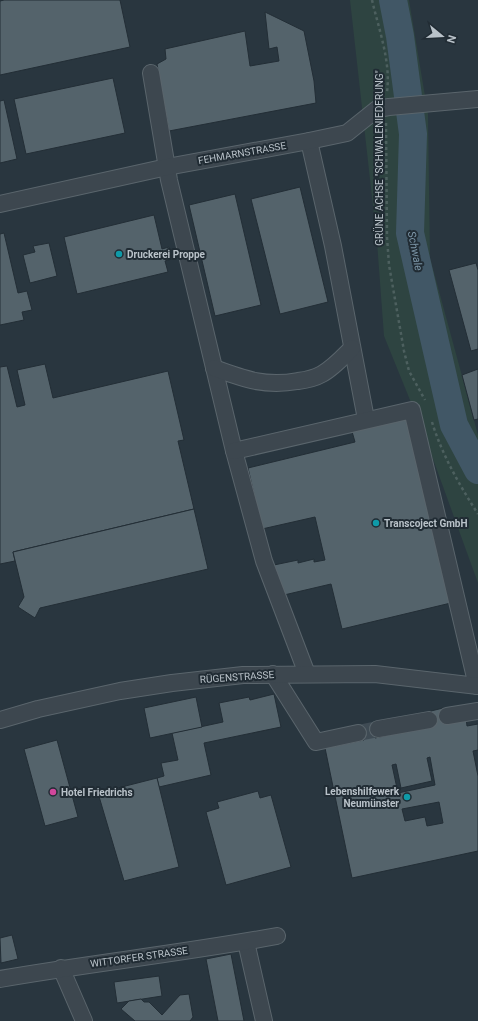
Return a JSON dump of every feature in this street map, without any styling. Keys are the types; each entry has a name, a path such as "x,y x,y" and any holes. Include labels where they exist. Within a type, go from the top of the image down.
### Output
{"street":[{"path":"151,72 167,167 234,451 264,561 307,674"},
{"name":"FEHMARNSTRASSE","path":"0,204 167,167 347,133 376,109 478,99"},
{"path":"309,141 333,246 366,419"},
{"path":"214,368 248,380 267,384 286,384 308,380 322,374 352,348"},
{"path":"234,451 366,419 412,410 477,686"},
{"path":"273,674 316,742 358,733"},
{"name":"RÜGENSTRASSE","path":"0,720 120,691 172,682 243,675 375,674 477,686"},
{"path":"447,716 478,711"},
{"path":"378,729 429,720"},
{"name":"WITTORFER STRASSE","path":"0,979 61,968 246,942 277,936"},
{"path":"246,942 264,1021"},
{"path":"61,968 84,1021"}],"path":[{"name":"GRÜNE ACHSE \"SCHWALENIEDERUNG\"","path":"372,0 387,65 388,77 387,237 389,265 407,364 426,404"},
{"path":"431,417 439,443 469,501 478,514"}],"green space":[{"path":"350,0 409,0 428,114 430,258 478,435 478,583 425,437 384,336 377,242"}],"building":[{"path":"120,0 130,47 0,75 0,1"},
{"path":"265,12 304,31 314,81 316,103 169,131 157,64 166,59 165,49 245,31 250,66 279,61 277,47 269,49"},
{"path":"113,78 125,133 26,154 14,99"},
{"path":"4,100 17,159 0,163 0,101"},
{"path":"300,187 328,302 280,314 251,199"},
{"path":"235,194 261,305 215,316 189,205"},
{"name":"Druckerei Proppe","path":"154,215 162,249 169,247 172,259 165,261 168,272 77,294 64,237"},
{"path":"4,233 18,293 27,291 32,310 22,312 24,320 0,325 0,234"},
{"path":"49,243 57,276 30,283 23,255 35,252 33,246"},
{"path":"476,263 478,270 478,349 471,351 449,270"},
{"path":"45,364 53,398 168,371 184,440 178,441 194,509 13,552 15,561 0,564 0,367 7,366 17,407 25,405 17,370"},
{"path":"478,369 478,419 474,420 462,375"},
{"name":"Transcoject GmbH","path":"410,414 455,602 342,629 331,584 284,595 280,581 278,581 274,565 298,560 298,563 314,559 314,562 325,560 315,517 262,529 248,468 355,442 351,428"},
{"path":"194,509 208,569 40,608 35,618 18,607 24,597 13,552"},
{"path":"274,694 281,727 204,743 211,775 159,787 157,778 164,776 161,763 178,760 172,733 223,722 219,703 249,697 250,700"},
{"path":"196,697 202,727 150,738 144,708"},
{"name":"Lebenshilfewerk Neumünster","path":"443,708 446,723 466,718 467,726 478,724 478,750 473,751 478,776 478,851 352,878 325,748 364,740 361,726 372,724 375,738 434,725 431,711","holes":["430,757 435,785 398,793 392,765 396,764 401,788 432,781 427,758","439,802 443,823 427,826 425,817 405,821 402,809"]},
{"name":"Hotel Friedrichs","path":"57,740 78,817 45,826 24,749"},
{"path":"157,778 179,867 124,881 98,793"},
{"path":"258,791 260,798 271,795 291,867 226,885 206,812 219,808 217,802"},
{"path":"12,935 18,959 1,963 0,938"},
{"path":"231,954 244,1021 218,1021 206,959"},
{"path":"159,976 162,996 117,1003 114,982"},
{"path":"189,994 193,1017 190,1021 135,1021 121,1009 129,1001 141,999 144,1002 149,1002 162,1015 180,995"}],"waterway":[{"name":"Schwale","path":"393,0 400,36 413,134 410,233 454,425 478,470"}],"tunnel":[{"path":"358,733 378,729"}],"place":[{"name":"Druckerei Proppe","path":"119,254"},
{"name":"Transcoject GmbH","path":"376,523"},
{"name":"Hotel Friedrichs","path":"53,792"},
{"name":"Lebenshilfewerk Neumünster","path":"407,797"}]}
